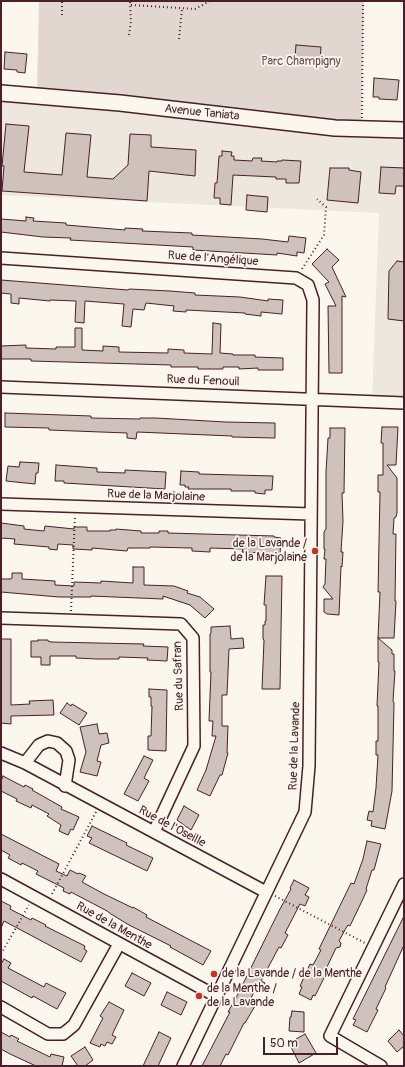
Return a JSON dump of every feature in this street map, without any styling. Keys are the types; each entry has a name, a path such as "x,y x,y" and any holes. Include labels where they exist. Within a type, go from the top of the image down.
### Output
{"main road":[{"name":"Avenue Taniata","path":"1,94 120,103 361,130 404,130"}],"street":[{"name":"Rue de l'Angélique","path":"1,258 296,278"},
{"path":"296,278 308,285 312,300 312,399"},
{"name":"Rue du Fenouil","path":"1,387 404,403"},
{"name":"Rue de la Lavande","path":"183,1066 305,812 309,766 312,399"},
{"name":"Rue de la Marjolaine","path":"1,504 310,514"},
{"name":"Rue du Safran","path":"1,618 181,624 193,638 194,746 154,832"},
{"path":"25,763 40,745 48,741 57,743 66,750 69,760 65,786"},
{"name":"Rue de l'Oseille","path":"1,752 25,763 65,786 266,892"},
{"name":"Rue de la Menthe","path":"1,879 216,996"},
{"path":"381,1066 330,1036 404,884"},
{"path":"1,1006 48,1034 63,1034 74,1025 119,944"}],"path":[{"path":"62,1 62,15"},
{"path":"129,35 130,1"},
{"path":"131,5 195,10 210,1"},
{"path":"361,130 363,106 363,1"},
{"path":"179,39 182,8"},
{"path":"296,278 324,235 326,207 318,199"},
{"path":"70,620 74,527 77,506"},
{"path":"46,904 101,804"},
{"path":"266,892 373,947"},
{"path":"1,954 33,897"}],"shaded area":[{"path":"1,94 404,132 404,403 372,401 379,213 1,195"}],"green space":[{"name":"Parc Champigny","path":"39,1 364,1 361,130 37,96"}],"building":[{"path":"296,45 321,47 320,60 314,59 314,62 305,62 306,58 295,58"},
{"path":"5,52 27,54 25,73 17,72 17,70 4,69"},
{"path":"374,78 399,80 397,100 379,99 379,97 373,97"},
{"path":"6,124 29,126 24,172 62,175 66,133 91,135 87,177 113,179 128,165 130,134 151,135 151,147 196,150 195,176 149,171 147,201 2,191 4,166 2,166"},
{"path":"222,151 232,152 231,156 234,156 234,160 252,161 253,158 262,158 261,161 301,161 299,183 286,183 286,179 276,179 276,177 233,175 231,205 220,204 220,198 214,198 215,183 217,183 219,156 222,156"},
{"path":"381,167 404,168 404,186 396,186 395,194 379,193"},
{"path":"330,168 349,168 349,170 361,172 358,203 327,200"},
{"path":"247,195 268,197 267,212 246,210"},
{"path":"26,217 34,218 33,221 66,223 66,225 125,230 125,228 143,229 142,231 192,233 192,235 288,242 289,236 306,238 304,253 297,252 297,256 277,253 277,255 193,250 193,247 70,240 71,238 43,237 1,232 1,219 26,221"},
{"path":"327,249 339,260 332,267 346,297 342,296 342,373 329,373 328,306 336,306 325,284 329,282 312,264"},
{"path":"397,261 404,262 404,321 388,319 389,271"},
{"path":"1,280 128,290 170,291 195,293 195,295 240,297 268,301 268,299 283,300 282,314 261,312 261,316 245,313 186,310 186,312 173,311 174,306 146,303 144,310 133,309 131,327 122,326 124,304 85,301 84,323 75,322 76,301 50,301 19,298 19,304 11,303 11,294 1,293"},
{"path":"213,323 221,324 220,353 233,355 255,355 255,357 283,358 283,370 258,370 258,368 239,369 239,367 223,367 223,369 198,369 198,367 171,367 171,365 1,359 1,346 26,345 26,348 56,349 56,347 75,347 75,328 82,328 82,350 103,351 103,346 119,347 119,352 168,353 168,349 184,350 184,353 212,354"},
{"path":"5,413 91,416 91,418 156,418 275,423 275,438 137,432 136,439 127,438 127,433 5,427"},
{"path":"382,427 398,427 396,465 387,465 397,478 397,513 396,517 394,518 393,534 396,534 396,601 394,638 378,638 380,592 378,592 380,492 378,492 378,475 383,475 383,443 381,443"},
{"path":"330,428 345,428 341,552 343,552 339,615 327,614 324,612 324,599 333,599 323,587 325,584 326,559 324,559 324,532 326,529 326,472"},
{"path":"20,462 39,463 35,484 6,481 8,466 19,467"},
{"path":"56,465 97,468 97,472 125,473 125,470 166,472 165,489 64,483 64,481 55,481"},
{"path":"181,471 199,472 199,474 273,476 272,490 265,490 265,494 255,493 255,491 231,491 231,489 188,489 189,487 185,487 185,485 180,485"},
{"path":"1,523 24,526 24,529 44,531 45,526 74,529 74,527 87,527 87,531 110,531 116,529 141,531 141,533 159,533 159,531 168,531 168,533 274,536 281,538 280,554 242,552 243,549 210,548 210,552 192,551 192,548 150,547 128,548 127,551 92,548 92,550 73,549 73,545 58,544 57,550 49,549 49,547 14,544 15,539 1,538"},
{"path":"133,567 144,567 144,585 174,586 188,591 187,593 200,597 214,609 205,618 190,605 163,596 163,599 91,596 59,597 1,592 1,579 11,579 12,573 22,573 22,579 55,581 55,585 74,586 74,582 101,583 101,581 133,583"},
{"path":"266,576 282,576 280,689 262,689 264,640 263,625 265,625 266,621 266,605 264,605"},
{"path":"230,626 231,639 243,638 244,648 229,649 227,695 222,695 222,726 228,726 228,753 222,775 220,775 210,796 197,790 206,770 216,736 212,736 213,721 209,721 211,672 210,634 211,627"},
{"path":"378,638 392,650 392,654 394,654 395,671 393,701 392,791 385,829 371,826 372,821 367,820 369,811 373,812 378,755 376,755 376,741 378,741"},
{"path":"1,639 11,639 11,705 30,704 29,701 53,700 54,715 11,716 11,724 1,723"},
{"path":"48,640 51,642 144,644 143,646 168,647 167,661 147,660 148,658 119,657 119,659 96,659 76,658 76,656 50,656 50,665 41,665 41,657 31,657 31,641"},
{"path":"149,689 167,690 166,751 148,750 148,736 151,736 152,706 151,697 149,697"},
{"path":"67,703 71,706 72,704 87,713 79,725 60,713"},
{"path":"97,724 99,734 107,733 109,743 101,745 97,761 101,762 97,776 80,772 86,752 80,727"},
{"path":"144,756 153,760 144,778 149,781 138,801 124,794"},
{"path":"3,776 24,787 25,785 33,789 32,790 62,807 61,809 79,817 73,830 71,829 68,835 59,831 61,825 47,816 49,814 32,805 31,808 16,801 17,799 1,791 1,781"},
{"path":"184,806 199,815 191,830 177,820"},
{"path":"92,826 127,843 126,845 153,858 147,871 89,843 92,838 87,836"},
{"path":"1,834 59,864 56,871 67,876 70,870 86,876 82,882 133,907 147,915 146,917 211,951 203,965 170,947 171,946 129,925 107,911 71,892 70,894 63,891 64,888 36,874 38,871 22,863 21,865 8,858 10,855 1,850"},
{"path":"367,841 381,844 374,870 372,870 366,889 367,890 350,926 348,925 339,941 341,943 340,947 336,948 326,969 328,970 315,996 313,995 311,1000 299,994 302,987 300,986 310,964 313,965 321,950 319,949 351,883 354,884 363,859"},
{"path":"294,880 309,888 305,895 309,897 305,906 300,904 285,933 288,935 281,948 279,947 261,981 265,983 262,990 256,987 249,1003 255,1006 244,1023 228,1055 226,1054 220,1066 202,1066 291,889 290,888"},
{"path":"1,901 11,906 10,909 31,920 32,918 85,946 84,949 87,951 81,962 4,921 1,928"},
{"path":"404,916 404,945 376,1009 378,1010 367,1032 353,1025 356,1020 353,1019"},
{"path":"4,959 11,963 8,968 44,987 46,983 66,993 57,1009 33,996 32,998 1,981 1,964"},
{"path":"132,973 151,983 144,996 125,986"},
{"path":"167,992 187,1002 181,1015 161,1005"},
{"path":"109,1002 124,1010 112,1035 116,1037 112,1044 107,1042 105,1046 101,1044 100,1047 90,1043 103,1018 100,1016"},
{"path":"292,1011 304,1012 304,1032 289,1031"},
{"path":"399,1030 404,1036 404,1046 397,1052 388,1041"},
{"path":"1,1032 10,1037 11,1035 19,1039 17,1041 50,1057 51,1054 64,1057 62,1066 36,1066 1,1049"},
{"path":"159,1032 171,1038 158,1066 143,1066"},
{"path":"305,1034 316,1053 299,1063 289,1043"},
{"path":"85,1047 93,1060 85,1066 78,1066 71,1056"}],"place":[{"name":"de la Lavande / de la Marjolaine","path":"315,551"},
{"name":"de la Lavande / de la Menthe","path":"214,974"},
{"name":"de la Menthe / de la Lavande","path":"199,996"}]}
